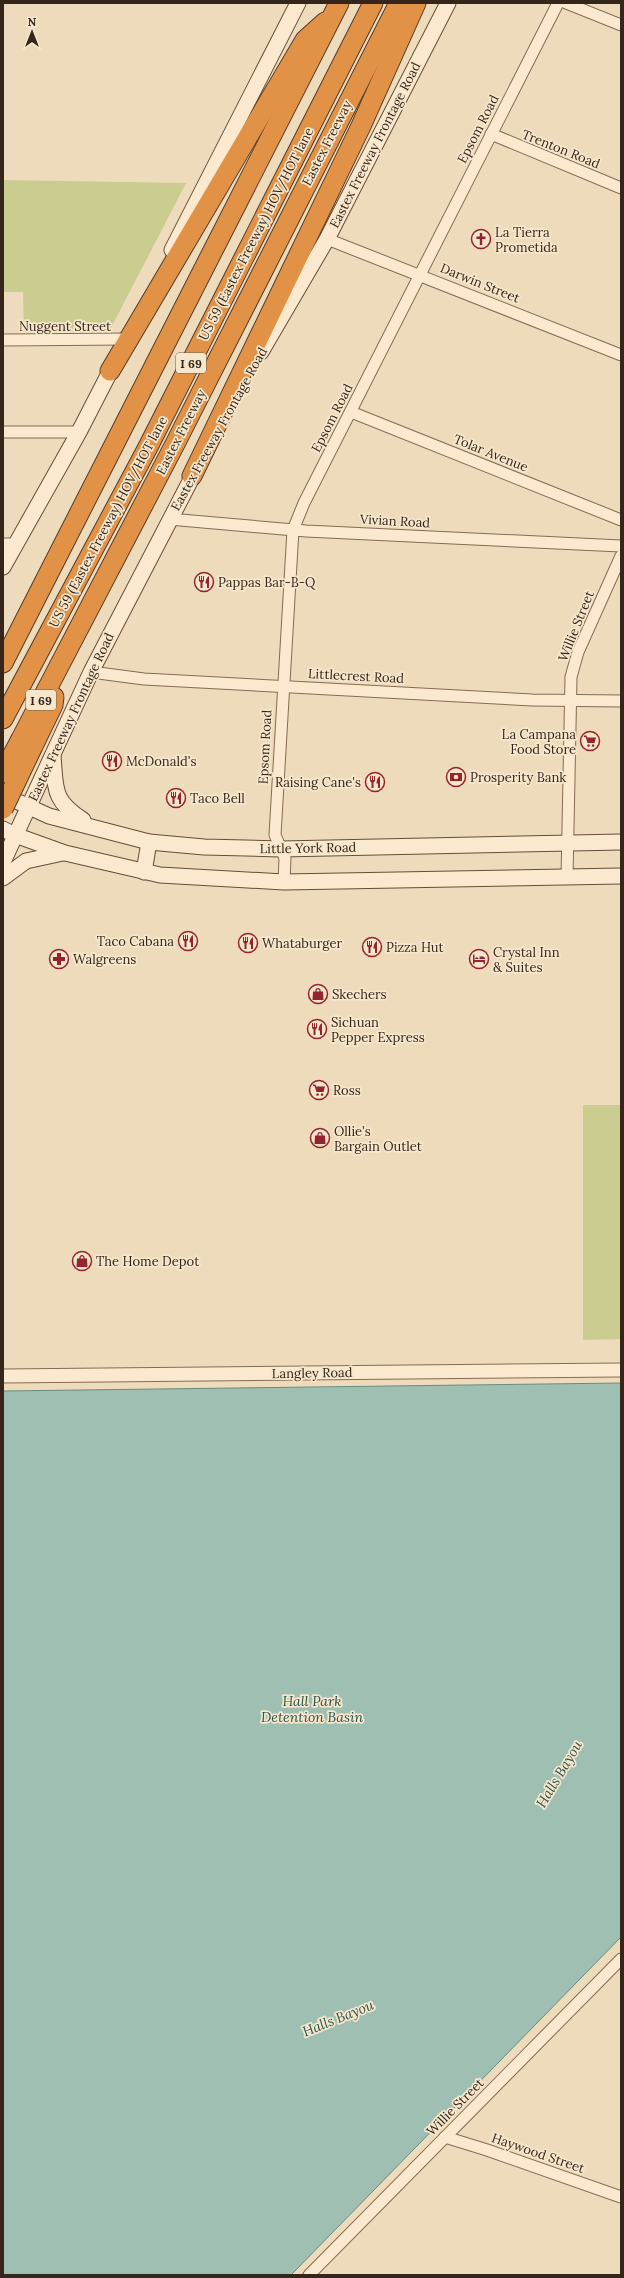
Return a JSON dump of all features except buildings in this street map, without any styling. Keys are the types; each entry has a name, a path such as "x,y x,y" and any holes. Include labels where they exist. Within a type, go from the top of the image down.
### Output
{"highway":[{"name":"US 59 (Eastex Freeway) HOV/HOT lane","path":"3,719 148,447 373,3"},
{"name":"Eastex Freeway","path":"3,772 27,743 61,662 175,444 399,3"},
{"path":"192,476 361,126 416,3"},
{"path":"110,371 305,40 336,9"},
{"name":"I 69","path":"3,663 336,9"},
{"path":"3,809 27,743"}],"main road":[{"path":"3,567 9,544 79,432 298,3"},
{"name":"Eastex Freeway Frontage Road","path":"3,862 9,832 29,806 91,672 169,519 247,375 327,239 448,3"},
{"path":"3,772 27,776 37,774 50,761"},
{"path":"50,761 58,797 66,809 96,828"},
{"name":"Little York Road","path":"3,794 45,814 149,842 241,850 621,842"},
{"path":"9,832 65,853 144,872 284,882 621,876"},
{"path":"144,872 149,842"},
{"path":"3,878 26,861 65,853"}],"street":[{"name":"Epsom Road","path":"284,882 285,858 275,835 293,530 304,503 558,3"},
{"path":"566,3 621,25"},
{"name":"Trenton Road","path":"491,134 621,188"},
{"name":"Darwin Street","path":"327,239 421,274 621,355"},
{"name":"Nuggent Street","path":"3,340 127,339"},
{"name":"Tolar Avenue","path":"351,412 621,520"},
{"path":"3,432 79,432"},
{"name":"Vivian Road","path":"169,519 293,530 621,546"},
{"name":"Willie Street","path":"567,878 569,843 571,677 578,652 621,556"},
{"name":"Littlecrest Road","path":"91,672 142,678 283,686 570,701 621,701"},
{"name":"Langley Road","path":"3,1376 621,1370"},
{"name":"Willie Street","path":"309,2275 621,1959"},
{"name":"Haywood Street","path":"445,2138 487,2150 621,2198"}],"green space":[{"path":"3,180 186,183 111,328 24,330 23,292 3,292"},
{"path":"583,1105 621,1105 621,1339 583,1340"}],"water":[{"name":"Hall Park Detention Basin","path":"621,1383 621,1937 291,2275 3,2275 3,1391"}],"place":[{"name":"La Tierra Prometida","path":"481,239"},
{"name":"Pappas Bar-B-Q","path":"204,582"},
{"name":"La Campana Food Store","path":"590,741"},
{"name":"McDonald's","path":"112,761"},
{"name":"Prosperity Bank","path":"456,777"},
{"name":"Raising Cane's","path":"375,782"},
{"name":"Taco Bell","path":"176,798"},
{"name":"Taco Cabana","path":"188,941"},
{"name":"Whataburger","path":"248,943"},
{"name":"Pizza Hut","path":"372,947"},
{"name":"Walgreens","path":"59,959"},
{"name":"Crystal Inn & Suites","path":"479,959"},
{"name":"Skechers","path":"318,994"},
{"name":"Sichuan Pepper Express","path":"317,1029"},
{"name":"Ross","path":"319,1090"},
{"name":"Ollie's Bargain Outlet","path":"320,1138"},
{"name":"The Home Depot","path":"82,1261"}],"water label":[{"name":"Halls Bayou","path":"559,1774"},
{"name":"Halls Bayou","path":"338,2018"}]}
